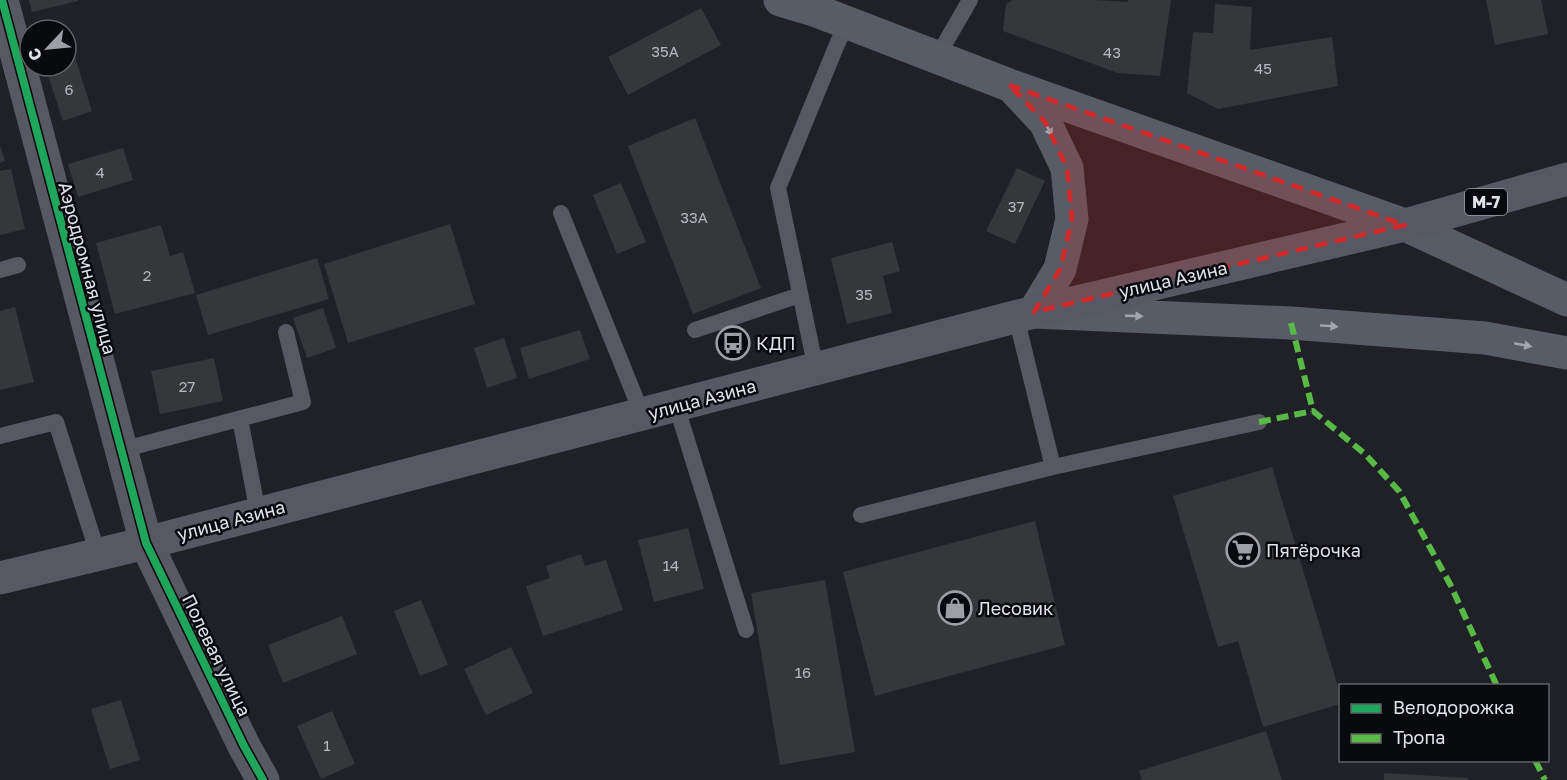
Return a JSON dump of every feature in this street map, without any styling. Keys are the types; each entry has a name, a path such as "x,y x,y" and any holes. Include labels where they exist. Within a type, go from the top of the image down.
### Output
{"main road":[{"path":"780,0 848,23 1009,85 1404,225 1567,300"},
{"path":"1009,85 1045,122 1067,168 1072,219 1060,269 1025,314"},
{"name":"М-7","path":"1404,225 1567,178"},
{"name":"улица Азина","path":"0,578 146,543 1025,314 1404,225"},
{"path":"1025,314 1291,323 1485,338 1567,353"}],"street":[{"name":"Аэродромная улица","path":"2,0 146,543"},
{"name":"Полевая улица","path":"146,543 262,780"}],"lane":[{"path":"937,57 970,0"},
{"path":"816,369 778,188 848,23"},
{"path":"561,213 642,414"},
{"path":"0,270 18,265"},
{"path":"695,330 800,295"},
{"path":"1025,314 1053,467"},
{"path":"121,450 303,402 286,332"},
{"path":"676,405 746,630"},
{"path":"240,418 258,513"},
{"path":"0,436 56,422 98,554"},
{"path":"861,515 1053,467 1259,422"}],"highlighted area":[{"path":"1009,85 1405,225 1034,312 1060,269 1072,219 1067,168 1045,122"}],"building":[{"path":"29,0 78,0 78,1 32,12"},
{"path":"1013,0 1128,2 1128,0 1171,0 1160,76 1118,73 1003,31 1006,4"},
{"path":"1486,0 1541,0 1548,34 1495,45"},
{"path":"1215,4 1252,7 1250,50 1332,37 1338,86 1218,109 1187,93 1193,32 1213,33"},
{"path":"701,8 721,45 628,95 608,57"},
{"path":"78,67 92,111 63,121 49,78 78,78"},
{"path":"695,118 761,288 693,314 628,146"},
{"path":"0,146 5,161 0,163"},
{"path":"123,148 133,180 78,197 68,164"},
{"path":"1017,168 1045,181 1015,244 986,231"},
{"path":"11,169 25,229 0,235 0,171"},
{"path":"621,183 646,242 617,254 593,195"},
{"path":"450,224 475,304 348,343 324,264"},
{"path":"161,225 170,256 183,252 195,293 115,314 96,243"},
{"path":"892,242 900,271 883,276 892,313 847,324 831,258"},
{"path":"317,258 329,299 208,335 196,295"},
{"path":"15,307 34,382 0,390 0,311"},
{"path":"323,308 336,348 307,358 293,318"},
{"path":"580,330 590,359 529,379 520,348"},
{"path":"504,338 517,378 487,388 474,348"},
{"path":"214,358 223,401 160,414 151,371"},
{"path":"1272,467 1339,690 1339,704 1263,727 1238,641 1218,647 1173,496"},
{"path":"1035,521 1065,645 875,696 843,572"},
{"path":"688,528 704,589 654,602 638,540"},
{"path":"581,554 585,566 606,560 623,610 543,636 526,586 550,578 546,566"},
{"path":"825,580 855,752 780,765 751,593"},
{"path":"421,600 448,665 420,676 394,611"},
{"path":"342,616 357,654 283,683 268,645"},
{"path":"511,647 533,693 486,715 464,669"},
{"path":"121,700 140,760 110,769 91,709"},
{"path":"332,711 355,764 321,779 297,726"},
{"path":"1266,731 1282,780 1142,780 1139,771"},
{"path":"1384,773 1468,778 1468,780 1384,780"}],"marked path":[{"path":"1291,323 1313,411"},
{"path":"1259,422 1313,411 1365,454 1399,491 1450,584 1496,684"},
{"path":"1536,762 1545,780"}],"cycle path":[{"path":"2,0 146,543 244,746 263,780"}],"place":[{"name":"КДП","path":"733,343"},
{"name":"Пятёрочка","path":"1243,550"},
{"name":"Лесовик","path":"955,608"}]}
